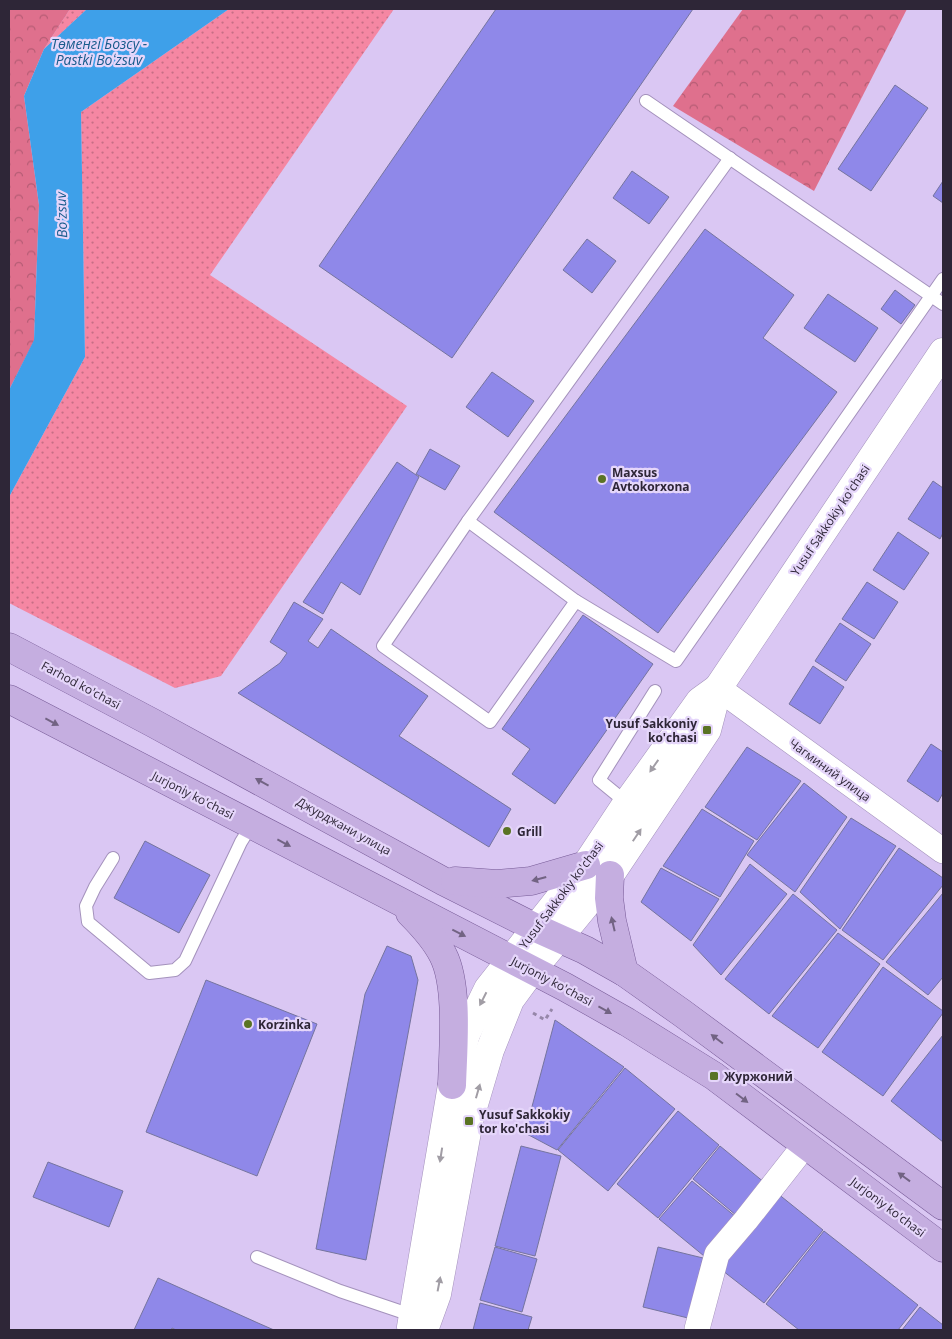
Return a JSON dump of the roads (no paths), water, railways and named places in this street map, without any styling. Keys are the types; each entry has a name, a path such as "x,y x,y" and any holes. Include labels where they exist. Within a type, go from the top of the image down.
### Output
{"main road":[{"name":"Yusuf Sakkokiy ko'chasi","path":"598,870 628,803 700,701 718,688 943,352"},
{"name":"Farhod ko'chasi","path":"9,647 154,723"},
{"name":"Yusuf Sakkokiy ko'chasi","path":"416,1325 452,1085 466,1034 488,989 522,965 708,730 718,688"},
{"name":"Jurjoniy ko'chasi","path":"9,699 628,1022 714,1076 943,1248"},
{"name":"Джурджани улица","path":"154,723 443,881 546,933"},
{"path":"443,881 497,884 531,881 598,870 609,898 612,921 624,972"},
{"path":"401,903 430,933 444,956 450,978 453,1006 452,1085"},
{"path":"546,933 585,950 624,972 682,1012 943,1206"},
{"name":"Yusuf Sakkokiy ko'chasi","path":"416,1325 437,1294 469,1120 490,1050 522,965"}],"street":[{"name":"Чагминий улица","path":"718,688 942,847"},
{"path":"696,1329 717,1254 805,1144"}],"lane":[{"path":"646,101 943,304"},
{"path":"576,600 490,722 383,646 468,521 730,158"},
{"path":"468,521 576,600 676,661 943,280"},
{"path":"628,803 599,780 655,691"},
{"path":"113,858 95,886 86,906 88,922 149,974 174,970 186,961 241,842 251,826"},
{"path":"257,1257 416,1325"}],"water":[{"name":"Төменгі Бозсу - Pastki Boʻzsuv","path":"87,9 229,9 81,112 85,357 9,497 9,390 34,340 39,205 24,96 44,49"}],"place":[{"name":"Maxsus Avtokorxona","path":"602,479"},
{"name":"Yusuf Sakkoniy ko'chasi","path":"707,730"},
{"name":"Grill","path":"507,831"},
{"name":"Korzinka","path":"248,1024"},
{"name":"Журжоний","path":"714,1076"},
{"name":"Yusuf Sakkokiy tor ko'chasi","path":"469,1121"}],"water label":[{"name":"Boʻzsuv","path":"61,215"}]}
